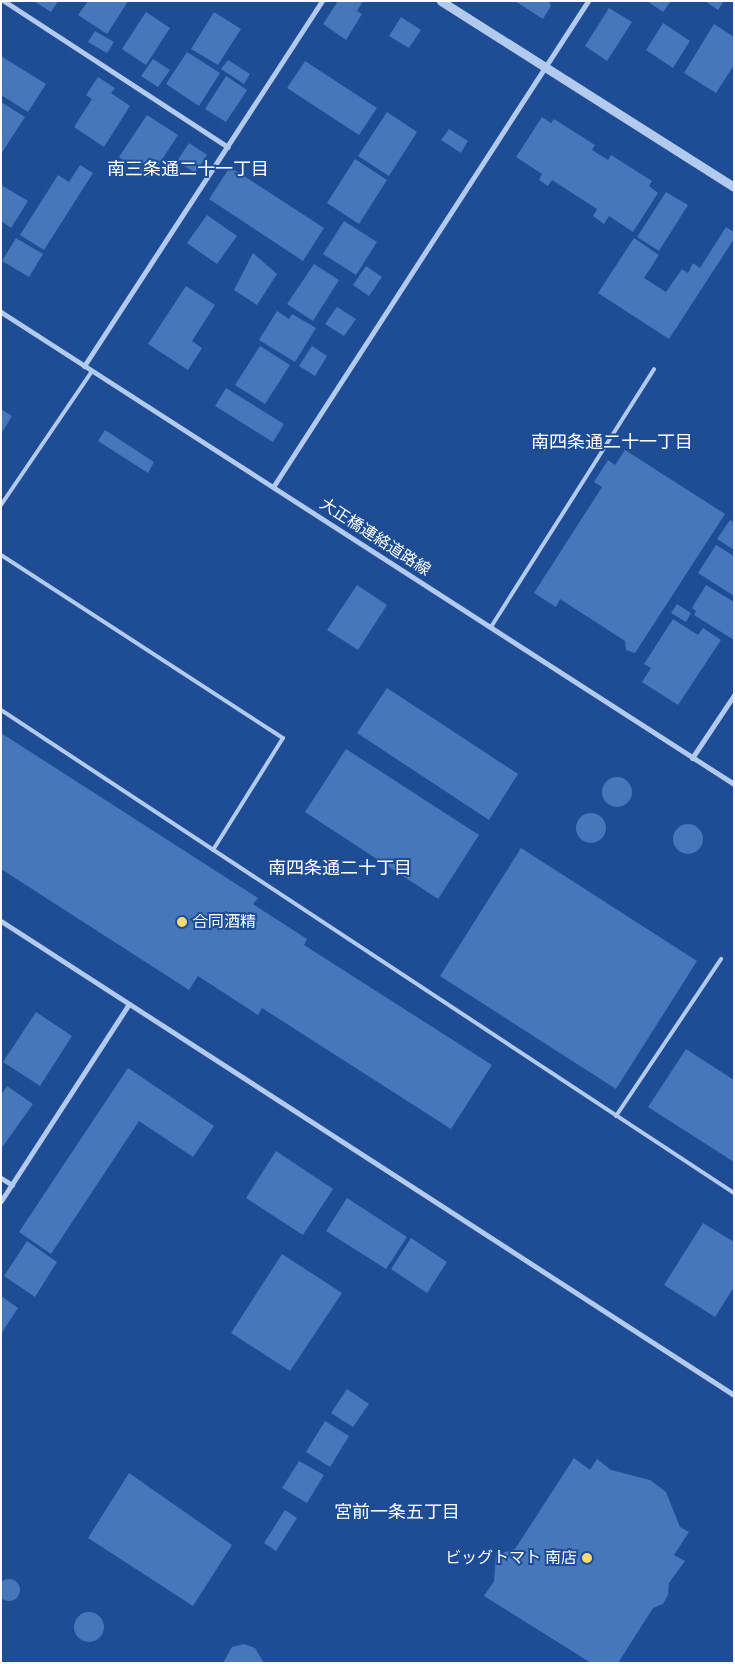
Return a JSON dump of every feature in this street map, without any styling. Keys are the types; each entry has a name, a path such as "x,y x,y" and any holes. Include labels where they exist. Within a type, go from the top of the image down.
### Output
{"street":[{"path":"4,1 228,147"},
{"path":"84,366 322,1"},
{"path":"441,1 734,187"},
{"path":"273,487 588,1"},
{"name":"大正橋連絡道路線","path":"1,312 734,784"},
{"path":"692,758 734,695"},
{"path":"1,921 734,1395"},
{"path":"1,1201 129,1004"},
{"path":"1,1178 12,1185"}],"lane":[{"path":"491,628 654,369"},
{"path":"1,505 92,371"},
{"path":"1,554 283,738 212,850"},
{"path":"1,710 734,1193"},
{"path":"616,1116 721,959"}],"building":[{"path":"34,1 58,1 51,12"},
{"path":"88,1 125,1 127,3 107,34 78,15"},
{"path":"338,1 363,1 357,11 362,14 346,40 323,24"},
{"path":"515,1 549,1 551,6 543,19"},
{"path":"647,1 671,1 663,12"},
{"path":"705,1 724,1 718,10"},
{"path":"609,8 632,22 607,61 585,46"},
{"path":"146,12 170,28 146,65 122,49"},
{"path":"214,12 241,29 218,65 191,49"},
{"path":"401,17 421,30 409,48 389,36"},
{"path":"663,23 690,41 673,68 646,50"},
{"path":"714,24 734,37 734,65 716,93 684,73"},
{"path":"95,31 114,42 107,53 88,42"},
{"path":"187,52 220,73 199,106 166,84"},
{"path":"1,56 46,84 28,112 1,95"},
{"path":"153,59 170,70 158,87 141,76"},
{"path":"228,60 250,74 244,84 221,69"},
{"path":"305,61 377,108 359,135 287,88"},
{"path":"226,76 247,90 226,122 205,109"},
{"path":"98,77 115,88 111,93 130,106 104,147 74,127 92,99 86,95"},
{"path":"1,102 25,117 1,154"},
{"path":"387,112 417,132 389,176 358,156"},
{"path":"147,115 178,135 150,178 119,157"},
{"path":"542,117 551,123 554,119 595,145 592,150 608,160 611,155 652,181 649,186 658,193 633,232 609,216 604,224 593,216 597,209 552,180 548,186 539,180 542,174 516,157"},
{"path":"449,129 468,141 461,153 441,140"},
{"path":"189,143 207,155 195,173 177,161"},
{"path":"355,159 387,180 359,224 327,203"},
{"path":"80,165 93,173 44,250 20,235 58,175 69,182"},
{"path":"230,167 324,228 303,261 209,199"},
{"path":"1,185 28,201 11,228 1,221"},
{"path":"666,192 688,205 659,251 637,237"},
{"path":"207,215 237,236 217,264 187,243"},
{"path":"344,221 377,242 356,275 323,254"},
{"path":"726,227 734,232 734,239 669,339 598,293 634,238 659,255 644,278 666,292 682,269 688,273 693,263 700,268"},
{"path":"16,238 43,254 29,277 2,261"},
{"path":"253,253 277,274 257,305 234,290"},
{"path":"314,264 339,280 313,321 287,304"},
{"path":"366,266 382,277 369,296 353,285"},
{"path":"186,286 215,305 192,341 202,348 188,370 148,344"},
{"path":"337,307 356,319 344,336 325,324"},
{"path":"277,311 289,319 292,314 316,328 295,362 259,340"},
{"path":"260,346 290,365 265,404 235,385"},
{"path":"312,346 327,356 315,376 299,366"},
{"path":"226,388 284,424 273,442 215,406"},
{"path":"1,409 12,416 1,434"},
{"path":"105,430 154,462 148,473 98,441"},
{"path":"625,450 725,514 635,653 626,650 625,641 560,599 556,607 534,593 602,487 594,482 608,460 615,465"},
{"path":"730,520 734,522 734,550 717,539"},
{"path":"716,545 734,556 734,596 698,573"},
{"path":"357,585 387,605 358,650 327,630"},
{"path":"706,585 734,602 734,640 694,615 696,611 692,608"},
{"path":"677,604 691,613 686,622 671,613"},
{"path":"673,619 698,635 703,628 721,640 678,705 642,682 651,668 644,664"},
{"path":"387,688 518,774 489,820 357,733"},
{"name":"合同酒精","path":"1,733 258,898 253,904 307,939 304,945 492,1065 451,1129 262,1008 258,1015 198,976 189,990 1,869"},
{"path":"346,749 479,835 438,899 305,812"},
{"path":"617,777 623,778 631,786 631,798 623,806 617,807 611,806 603,798 602,792 603,786 611,778"},
{"path":"591,813 597,814 605,822 605,834 597,842 591,843 585,842 577,834 576,828 577,822 585,814"},
{"path":"688,824 694,825 702,833 702,845 694,853 688,854 682,853 674,845 673,839 674,833 682,825"},
{"path":"521,848 697,961 616,1089 440,976"},
{"path":"36,1012 72,1036 40,1086 3,1062"},
{"path":"686,1049 734,1080 734,1162 648,1107"},
{"path":"128,1068 214,1126 193,1157 139,1121 51,1254 19,1232"},
{"path":"7,1086 33,1104 1,1149 1,1095"},
{"path":"276,1151 333,1189 303,1235 246,1198"},
{"path":"347,1198 407,1237 386,1269 326,1231"},
{"path":"703,1223 734,1242 734,1287 715,1317 664,1285"},
{"path":"411,1238 447,1262 427,1293 391,1269"},
{"path":"27,1241 57,1262 35,1297 4,1276"},
{"path":"282,1254 342,1293 290,1371 231,1333"},
{"path":"1,1296 18,1308 1,1334"},
{"path":"347,1389 369,1404 353,1427 331,1413"},
{"path":"325,1421 349,1436 330,1467 306,1452"},
{"name":"ビッグトマト 南店","path":"574,1458 590,1470 597,1459 611,1470 650,1480 666,1492 680,1527 689,1532 674,1555 685,1561 669,1583 668,1595 663,1604 653,1608 618,1663 591,1663 484,1596 494,1581 496,1555 515,1549"},
{"path":"299,1461 324,1475 307,1503 282,1488"},
{"path":"129,1473 232,1545 193,1606 88,1538"},
{"path":"285,1510 297,1518 276,1551 264,1543"},
{"path":"9,1579 17,1582 20,1590 17,1598 9,1601 1,1598 -2,1590 1,1582"},
{"path":"89,1612 95,1613 103,1621 103,1633 95,1641 89,1642 83,1641 75,1633 74,1627 75,1621 83,1613"},
{"path":"244,1644 255,1648 264,1663 223,1663 232,1647"}],"place":[{"name":"合同酒精","path":"182,922"},
{"name":"ビッグトマト 南店","path":"587,1558"}],"district":[{"name":"南三条通二十一丁目","path":"188,169"},
{"name":"南四条通二十一丁目","path":"612,442"},
{"name":"南四条通二十丁目","path":"340,868"},
{"name":"宮前一条五丁目","path":"397,1512"}]}
